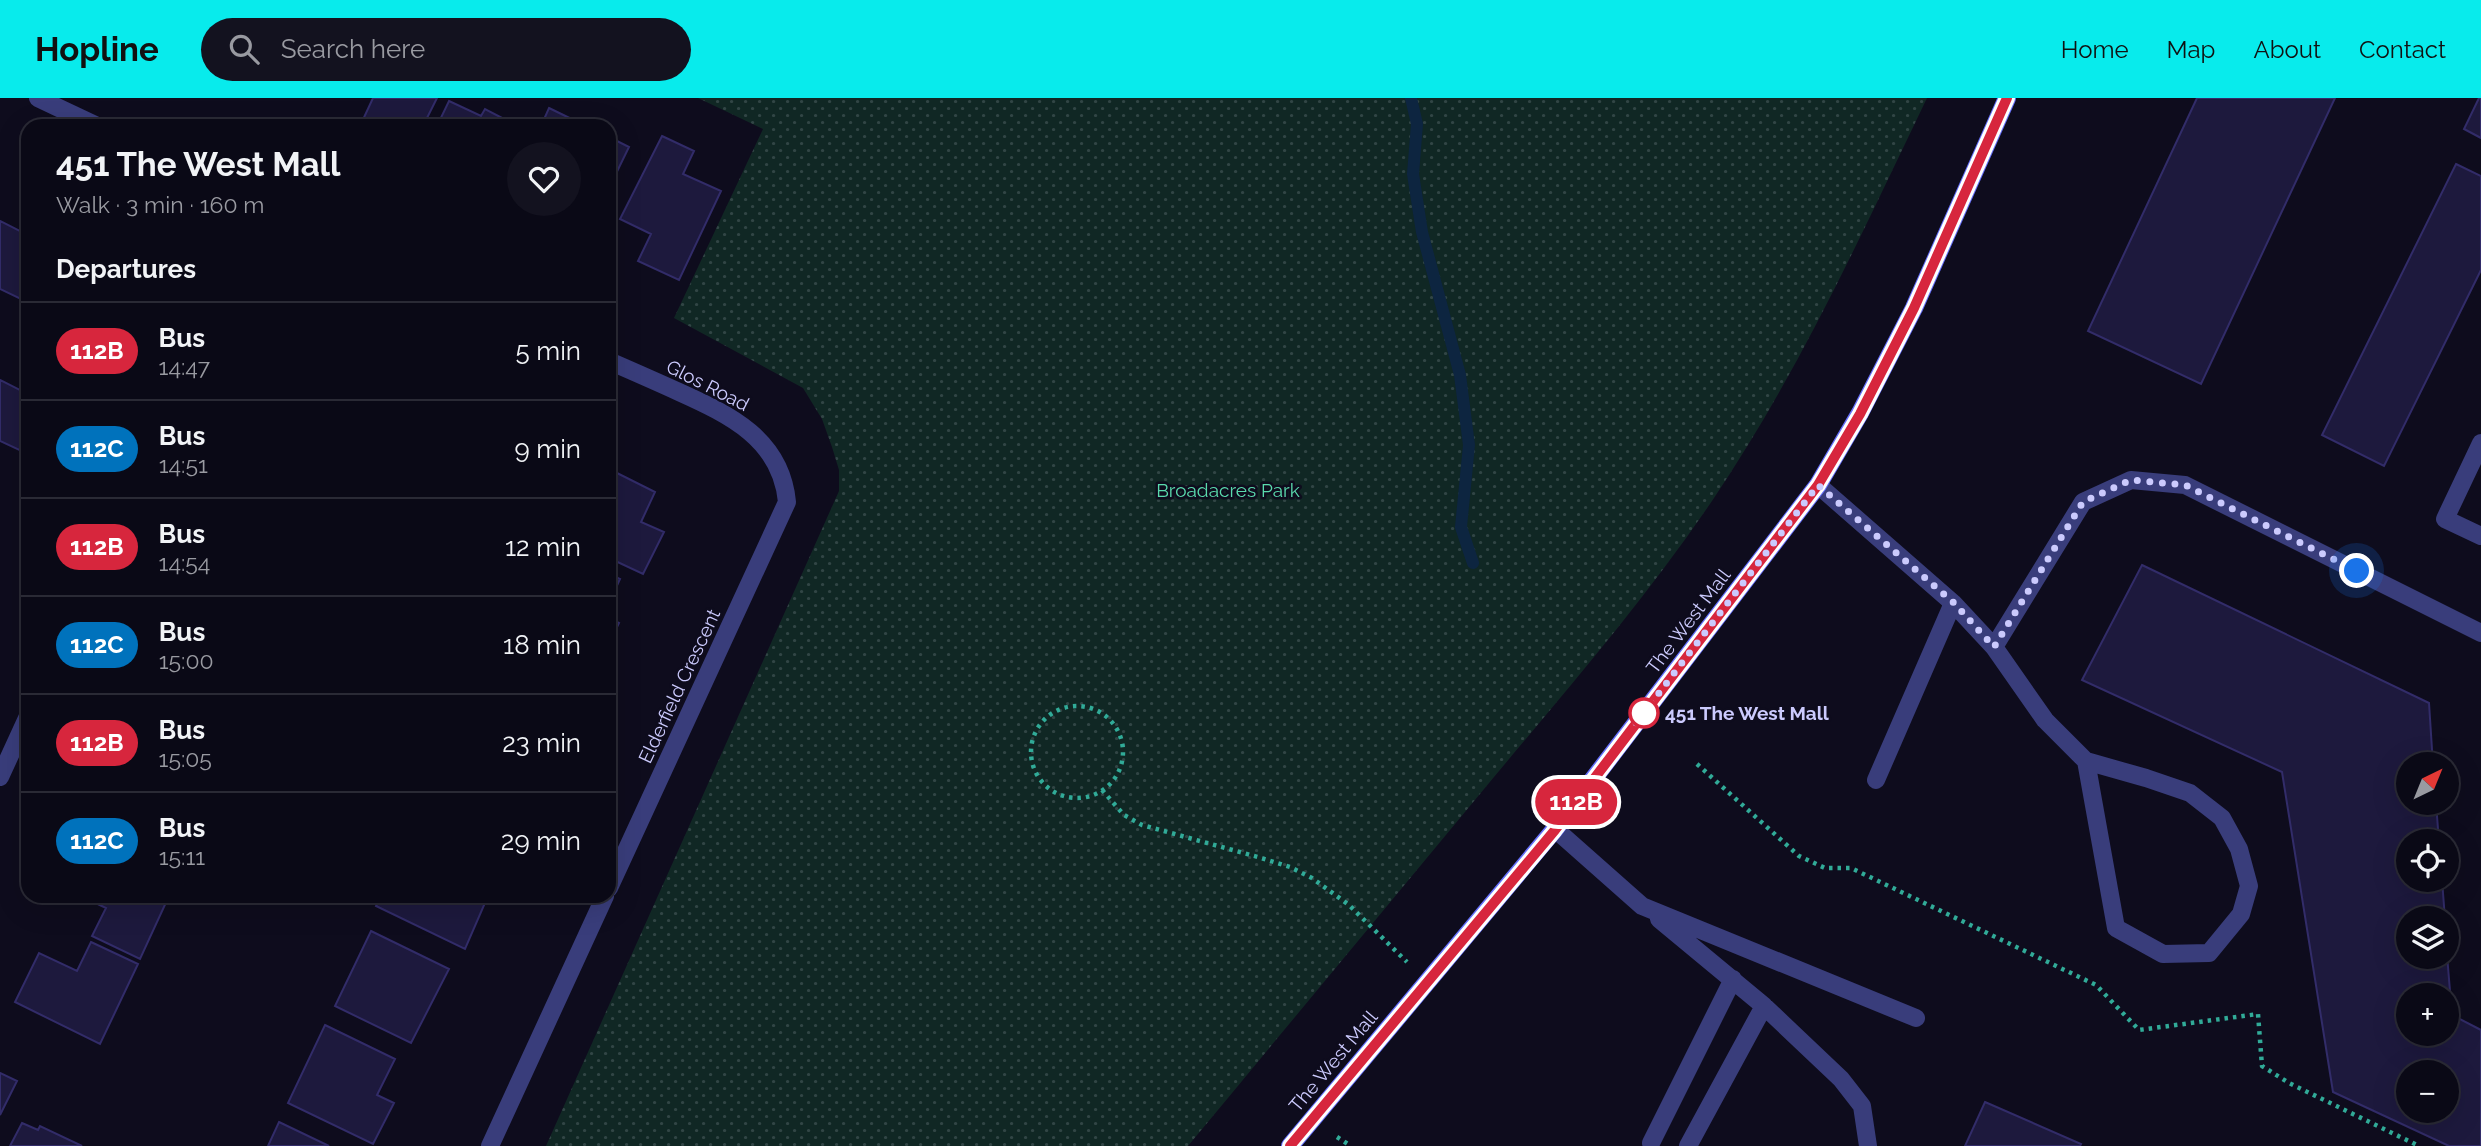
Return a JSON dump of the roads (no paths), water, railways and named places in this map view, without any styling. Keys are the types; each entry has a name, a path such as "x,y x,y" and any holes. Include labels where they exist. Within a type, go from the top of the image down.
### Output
{"main road":[{"name":"The West Mall","path":"1290,1146 1555,830 1818,485 1860,414 1914,308 2007,98"}],"street":[{"path":"38,98 82,119"},
{"name":"Glos Road","path":"616,363 720,410 746,428 774,459 785,483 787,502"},
{"path":"2481,443 2445,519 2481,536"},
{"path":"1994,647 2083,502 2131,480 2185,485 2481,634"},
{"path":"1818,485 1954,603 1994,647 2045,720 2086,761 2190,793 2222,818 2239,849 2249,886 2241,914 2208,953 2162,954 2116,928 2086,761"},
{"name":"Elderfield Crescent","path":"616,873 787,502"},
{"path":"1876,780 1954,603"},
{"path":"0,777 21,731"},
{"path":"1555,830 1642,906 1733,979 1841,1079 1862,1105 1868,1146"},
{"path":"490,1146 603,903"},
{"path":"1642,906 1916,1018"},
{"path":"1651,1143 1733,979"},
{"path":"1688,1146 1764,1006"}],"waterway":[{"path":"1411,98 1417,124 1413,174 1422,232 1460,375 1469,445 1461,527 1473,563"}],"place":[{"name":"451 The West Mall","path":"1644,713"}],"park label":[{"name":"Broadacres Park","path":"1228,490"}]}
